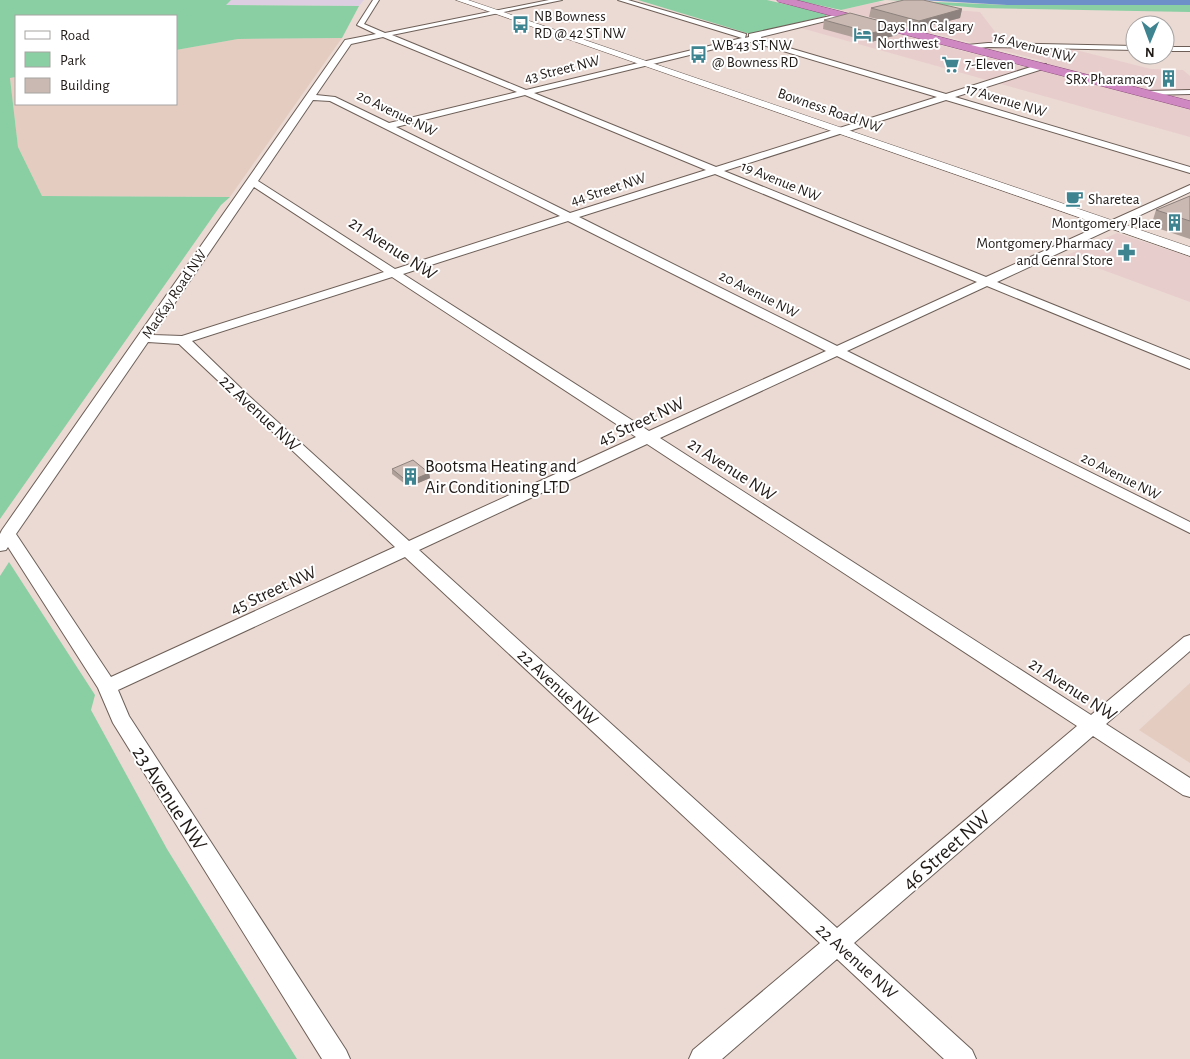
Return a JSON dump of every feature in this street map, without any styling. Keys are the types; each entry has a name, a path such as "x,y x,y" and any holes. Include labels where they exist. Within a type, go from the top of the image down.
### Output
{"highway":[{"name":"16 Avenue NW","path":"783,0 1190,105"}],"street":[{"name":"19 Avenue NW","path":"376,0 360,25 1190,365"},
{"name":"Bowness Road NW","path":"460,0 1190,252"},
{"path":"383,35 559,0"},
{"path":"621,0 743,38 756,38 844,15"},
{"name":"MacKay Road NW","path":"4,540 254,182 348,42 383,35"},
{"name":"43 Street NW","path":"388,126 743,38"},
{"name":"17 Avenue NW","path":"756,38 1190,170"},
{"path":"967,47 988,45 1125,48"},
{"path":"1175,49 1190,49"},
{"name":"44 Street NW","path":"183,340 1042,66"},
{"path":"1146,93 1190,92"},
{"name":"20 Avenue NW","path":"310,97 332,99 388,126 1190,528"},
{"name":"21 Avenue NW","path":"254,182 1190,789"},
{"name":"45 Street NW","path":"107,687 1190,188"},
{"path":"144,338 183,340"},
{"name":"22 Avenue NW","path":"183,340 963,1059"},
{"name":"23 Avenue NW","path":"4,540 107,687 120,718 337,1059"},
{"name":"46 Street NW","path":"702,1059 1190,641"}],"shaded area":[{"path":"231,0 364,0 359,6 225,5"},
{"path":"878,2 912,7 980,12 1002,41 1014,47 1064,47 1125,62 1125,65 1135,65 1151,69 1183,70 1190,76 1190,137 801,28 841,19 1020,66 1044,61 841,10"},
{"path":"342,38 230,197 42,196 18,147 10,78 15,77 15,105 178,105 178,50 238,39"},
{"path":"1117,233 1190,257 1190,302 1065,256"},
{"path":"1190,683 1190,763 1139,730"}],"green space":[{"path":"0,0 231,0 226,5 359,6 342,38 238,39 178,50 178,15 15,15 15,77 10,78 18,147 42,196 230,197 221,205 0,519"},
{"path":"638,0 767,0 827,14 826,16 750,34"},
{"path":"795,0 885,0 841,10"},
{"path":"887,0 1008,5 1190,5 1190,12 979,8"},
{"path":"9,562 95,695 91,710 167,849 297,1059 0,1059 0,576"}],"water":[{"path":"921,0 1190,0 1190,5 1007,5"}],"building":[{"path":"904,0 923,0 962,9 919,21 871,8"},
{"path":"850,13 899,26 872,33 824,20"},
{"path":"1190,196 1190,221 1156,210"},
{"name":"Bootsma Heating and Air Conditioning LTD","path":"413,460 429,473 408,482 392,469"}],"place":[{"name":"NB Bowness RD @ 42 ST NW","path":"520,25"},
{"name":"Days Inn Calgary Northwest","path":"863,35"},
{"name":"WB 43 ST NW @ Bowness RD","path":"698,54"},
{"name":"7-Eleven","path":"951,64"},
{"name":"SRx Pharamacy","path":"1169,79"},
{"name":"Sharetea","path":"1074,199"},
{"name":"Montgomery Place","path":"1175,223"},
{"name":"Montgomery Pharmacy and Genral Store","path":"1127,252"},
{"name":"Bootsma Heating and Air Conditioning LTD","path":"411,476"}]}
